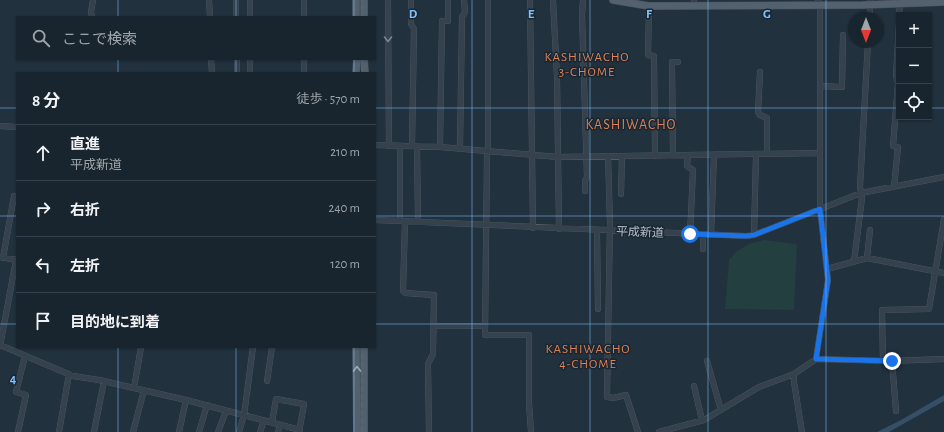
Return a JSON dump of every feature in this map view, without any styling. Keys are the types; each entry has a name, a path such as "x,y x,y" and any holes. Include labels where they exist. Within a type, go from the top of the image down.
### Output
{"main road":[{"path":"356,0 356,16"},
{"path":"364,0 364,16"},
{"path":"613,0 648,6 694,3 870,2 900,4 944,2"},
{"path":"356,60 356,72"},
{"path":"364,60 364,72"},
{"path":"356,348 364,432"},
{"path":"357,432 364,348"},
{"path":"353,432 360,391"},
{"path":"360,391 368,432"}],"street":[{"path":"92,16 93,0"},
{"path":"209,0 210,16"},
{"path":"236,0 236,16"},
{"path":"250,0 250,16"},
{"path":"304,0 304,16"},
{"path":"388,0 389,146"},
{"path":"411,0 411,24 414,29 414,146 418,221"},
{"path":"440,147 442,21 448,21 448,0"},
{"path":"460,148 462,17 465,12 464,0"},
{"path":"488,0 488,151 485,224 485,335 530,335 529,403 531,432"},
{"path":"530,0 533,228"},
{"path":"553,0 557,77 559,229"},
{"path":"582,0 587,177 585,181 585,191"},
{"path":"816,359 827,290 827,269 820,209 819,2"},
{"path":"900,4 900,12"},
{"path":"648,6 648,55 654,56 655,156"},
{"path":"820,86 842,87 844,34"},
{"path":"854,261 862,205 860,187 868,48"},
{"path":"894,186 898,147 893,146 898,83 896,76 898,48"},
{"path":"211,60 212,72"},
{"path":"236,60 237,72"},
{"path":"250,60 250,72"},
{"path":"304,60 304,72"},
{"path":"673,155 672,62 678,62"},
{"path":"760,72 758,112 760,115 767,118 767,154"},
{"path":"0,126 16,127"},
{"path":"376,145 460,148 558,158 820,153"},
{"path":"400,146 403,291 405,293 434,295 433,354 428,364 429,432"},
{"path":"754,235 756,154"},
{"path":"688,155 687,166 693,170 690,234"},
{"path":"710,235 714,155"},
{"path":"608,156 610,231 607,397 626,395 638,432"},
{"path":"621,194 622,156"},
{"name":"平成新道","path":"376,220 746,236 754,235 861,193 944,177"},
{"path":"16,197 14,196 2,258 16,260 0,346 69,374 207,405 272,422 299,431 304,404 276,399 272,422"},
{"path":"883,361 882,310 929,309 944,219"},
{"path":"597,230 598,309"},
{"path":"867,258 870,230"},
{"path":"703,235 703,249"},
{"path":"827,269 867,258 944,273"},
{"path":"434,326 485,326"},
{"path":"134,388 142,348"},
{"path":"239,432 244,415 253,348"},
{"path":"267,381 272,348"},
{"path":"18,432 26,395 16,392 25,356"},
{"path":"659,432 702,420 759,387 794,374 816,359 892,361 944,359"},
{"path":"707,361 721,410"},
{"path":"892,361 896,411"},
{"path":"59,432 69,374"},
{"path":"794,374 802,432"},
{"path":"94,432 104,381"},
{"path":"694,386 702,420"},
{"path":"133,432 144,390"},
{"path":"179,432 186,400"},
{"path":"199,432 207,405"},
{"path":"218,432 226,410"},
{"path":"260,432 264,420"},
{"path":"278,432 280,425"}],"green space":[{"path":"764,240 797,244 794,310 725,309 729,260 737,251 749,244"}],"water":[{"path":"944,395 944,401 889,432 877,432 901,420"}],"railway":[{"path":"362,0 362,16"},
{"path":"362,60 362,72"},
{"path":"362,348 362,432"}],"district":[{"name":"KASHIWACHO 3-CHOME","path":"587,64"},
{"name":"KASHIWACHO","path":"631,124"},
{"name":"KASHIWACHO 4-CHOME","path":"588,356"}],"route":[{"path":"690,234 754,235 820,209 828,280 816,359 892,361"}]}
